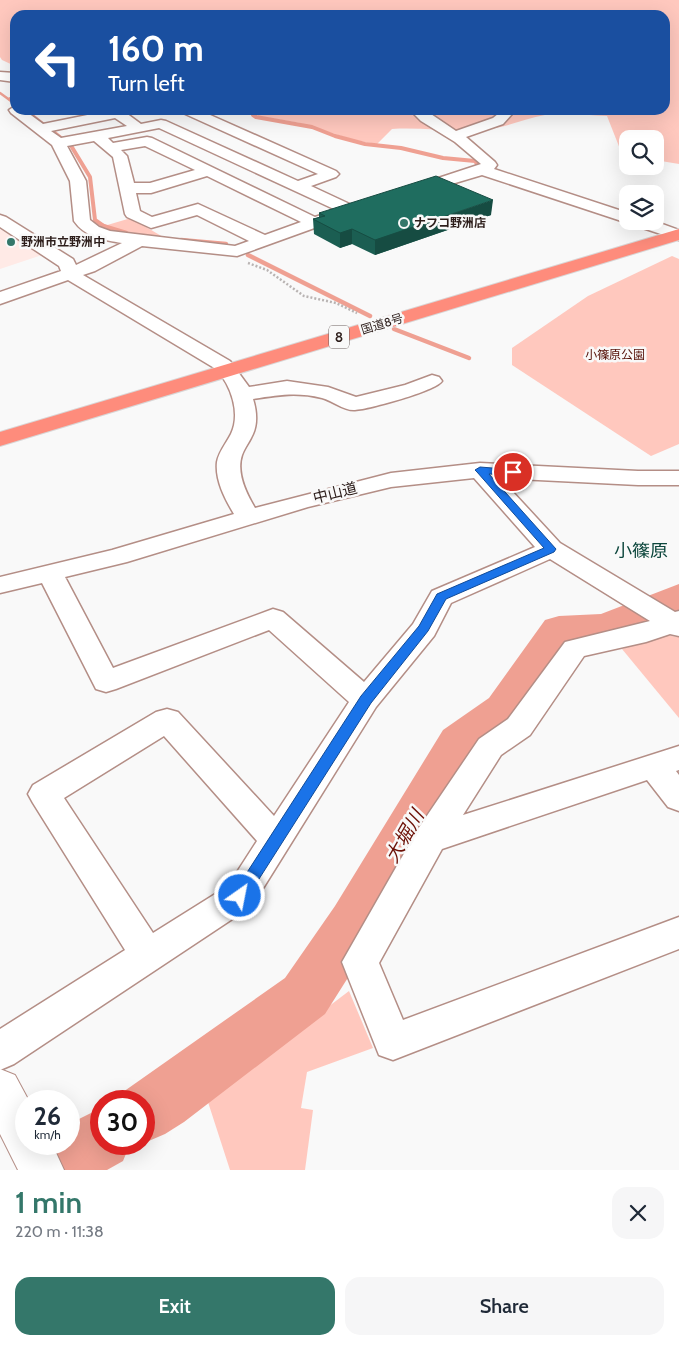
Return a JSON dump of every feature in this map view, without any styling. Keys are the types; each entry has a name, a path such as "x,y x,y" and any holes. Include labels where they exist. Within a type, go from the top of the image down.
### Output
{"highway":[{"name":"国道8号","path":"0,440 678,235"}],"main road":[{"path":"34,1155 42,1170"}],"street":[{"path":"20,115 58,143 78,181 82,221 93,231 107,236 238,251 313,222 369,204"},
{"path":"41,129 108,115"},
{"path":"120,115 138,128"},
{"path":"397,196 482,170 490,165 455,136 423,115"},
{"path":"455,136 498,120 504,115"},
{"path":"202,116 331,174 297,186"},
{"path":"58,143 161,124 350,210"},
{"path":"183,134 220,124"},
{"path":"97,136 120,156 133,214 151,223 217,204"},
{"path":"110,147 147,141 313,222"},
{"path":"180,157 214,148"},
{"path":"482,170 619,215"},
{"path":"127,188 151,188 209,171"},
{"path":"235,198 253,193"},
{"path":"198,209 263,241"},
{"path":"0,220 67,263 70,273 78,280 229,370 234,375 242,395 247,417 244,431 230,457 231,478 236,499 248,518"},
{"path":"663,230 678,235"},
{"path":"0,298 89,267 138,241"},
{"path":"242,395 287,387 328,393 354,404 412,389 432,381"},
{"path":"480,470 551,549 673,622"},
{"name":"中山道","path":"0,585 118,556 343,491 391,480 480,470 629,478 679,478"},
{"path":"0,1051 147,954 240,896 366,700 424,629 441,597 551,549"},
{"path":"50,574 106,682 273,618 366,700"},
{"path":"673,622 646,633 575,649 519,728 490,747 430,839 360,962 393,1042 679,933"},
{"path":"147,954 44,794 167,720 276,840"},
{"path":"430,839 666,762 679,798"}],"path":[{"path":"243,261 267,270 304,296 336,303 362,316"}],"shaded area":[{"name":"野洲市立野洲中","path":"0,229 42,255 0,269"}],"green space":[{"path":"0,0 679,0 679,164 664,162 664,130 619,130 619,146 607,116 588,115 670,115 670,10 10,10 10,64 0,57"},
{"path":"258,115 546,115 496,128 477,130 392,129 377,144 354,140 300,123"},
{"path":"131,218 163,237 122,232 104,226"},
{"name":"小篠原公園","path":"672,256 679,259 679,444 651,456 512,365 512,348 588,296"},
{"path":"664,635 679,637 679,718 622,649"},
{"path":"349,991 373,1048 307,1072 301,1108 313,1110 305,1170 230,1170 207,1099"}],"building":[{"path":"436,176 493,200 375,240 352,229 340,233 313,219 325,216 319,213"}],"waterway":[{"path":"0,93 10,100"},
{"path":"31,115 44,125"},
{"path":"253,115 312,127 335,136 365,144 401,148 443,158 475,161 478,165 472,169"},
{"path":"51,130 61,138"},
{"path":"70,144 90,177 95,220 104,226"},
{"path":"104,226 126,233"},
{"path":"181,240 226,244"},
{"path":"248,255 370,316"},
{"path":"394,329 469,358"},
{"name":"大堀川","path":"155,1106 305,996 354,922 459,742 504,709 559,630 606,627 679,597"},
{"name":"大堀川","path":"50,1170 90,1146"}],"place":[{"name":"ナフコ野洲店","path":"404,223"},
{"name":"野洲市立野洲中","path":"11,242"}],"district":[{"name":"小篠原","path":"641,551"}],"route":[{"path":"240,896 366,700 424,629 441,597 551,549 480,470 513,472"}]}
